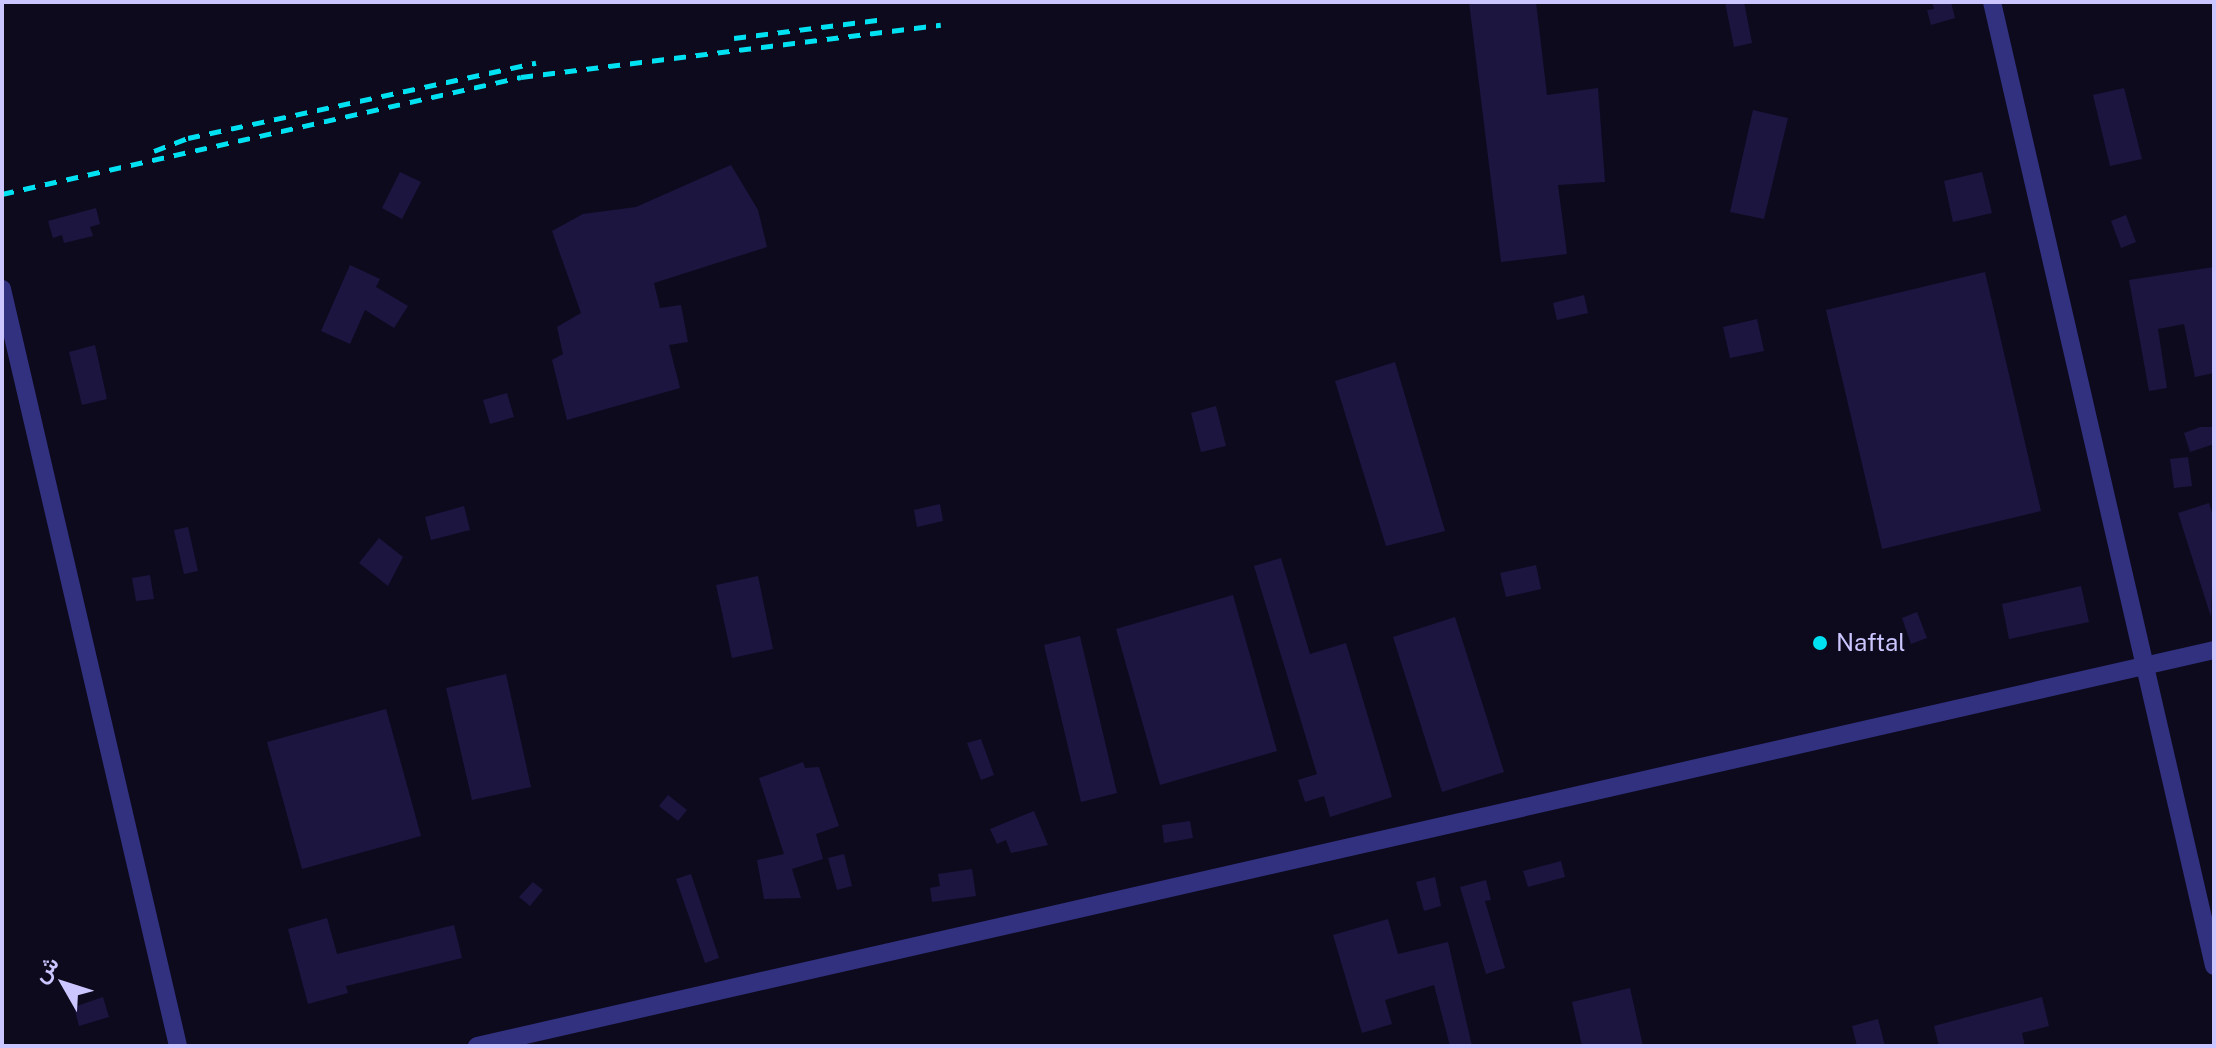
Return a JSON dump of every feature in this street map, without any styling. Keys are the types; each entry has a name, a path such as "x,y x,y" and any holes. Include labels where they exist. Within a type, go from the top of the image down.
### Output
{"street":[{"path":"1992,2 2214,966"},
{"path":"2,289 178,1046"},
{"path":"477,1046 2214,650"}],"building":[{"path":"1469,2 1536,2 1547,95 1598,88 1605,182 1558,185 1567,254 1501,262"},
{"path":"1725,2 1744,2 1752,43 1734,47"},
{"path":"1932,2 1951,2 1955,18 1931,25 1927,10 1934,9"},
{"path":"2124,88 2142,159 2110,166 2093,95"},
{"path":"1753,110 1788,118 1764,219 1730,212"},
{"path":"731,165 758,210 767,247 654,283 660,308 681,305 688,342 669,345 680,388 567,420 552,360 563,354 557,327 581,313 552,231 583,214 636,207"},
{"path":"400,172 421,182 402,219 382,208"},
{"path":"1982,172 1992,213 1953,222 1944,181"},
{"path":"96,208 100,224 90,227 93,236 64,243 62,235 53,238 48,221"},
{"path":"2126,215 2136,242 2121,248 2111,221"},
{"path":"350,265 380,279 376,287 408,306 394,328 365,310 350,344 321,331"},
{"path":"2214,267 2214,373 2195,377 2184,324 2158,329 2167,388 2149,391 2129,280"},
{"path":"1985,272 2041,511 1882,549 1826,310"},
{"path":"1584,295 1588,313 1557,320 1553,303"},
{"path":"1757,319 1764,351 1730,358 1723,327"},
{"path":"95,345 107,399 82,405 69,352"},
{"path":"1395,362 1445,531 1386,546 1335,381"},
{"path":"507,393 514,417 490,424 483,400"},
{"path":"1216,406 1226,446 1201,452 1191,413"},
{"path":"2200,427 2214,427 2214,444 2190,452 2184,433"},
{"path":"2188,457 2192,486 2174,488 2170,459"},
{"path":"2209,503 2214,519 2211,617 2178,513"},
{"path":"940,504 943,521 917,527 914,510"},
{"path":"464,506 470,530 431,540 425,517"},
{"path":"188,527 198,571 184,574 174,530"},
{"path":"379,538 403,557 388,586 359,563"},
{"path":"1281,558 1310,654 1346,643 1392,797 1330,817 1324,796 1305,802 1298,780 1317,774 1254,566"},
{"path":"1536,565 1541,589 1506,597 1500,573"},
{"path":"150,575 154,599 136,601 132,578"},
{"path":"758,576 773,649 732,658 716,585"},
{"path":"2081,586 2089,622 2009,639 2002,604"},
{"path":"1233,595 1277,751 1160,785 1116,629"},
{"path":"1917,612 1927,638 1911,644 1902,618"},
{"path":"1455,617 1504,772 1442,792 1393,637"},
{"path":"1080,636 1117,793 1081,802 1044,645"},
{"path":"506,674 531,787 472,800 446,688"},
{"path":"386,709 421,836 302,869 267,742"},
{"path":"981,739 994,775 981,780 967,743"},
{"path":"803,762 805,768 819,767 839,826 816,834 823,859 792,869 801,898 764,899 757,860 784,854 759,778"},
{"path":"668,795 687,810 678,821 659,806"},
{"path":"1034,811 1048,845 1011,853 1006,840 997,844 990,829"},
{"path":"1190,821 1193,838 1164,843 1162,825"},
{"path":"844,854 852,886 837,890 828,858"},
{"path":"1561,861 1565,877 1528,887 1523,871"},
{"path":"972,869 976,896 932,902 930,888 940,886 938,874"},
{"path":"691,874 719,958 705,963 676,879"},
{"path":"1435,877 1441,906 1424,911 1416,882"},
{"path":"1486,880 1491,900 1485,901 1505,968 1486,974 1460,887"},
{"path":"533,882 543,890 530,906 519,897"},
{"path":"327,918 337,954 454,925 462,958 346,986 348,993 308,1004 288,929"},
{"path":"1388,919 1398,954 1448,942 1472,1046 1450,1046 1434,985 1385,1000 1392,1024 1362,1033 1333,935"},
{"path":"1630,988 1643,1046 1582,1046 1572,1002"},
{"path":"103,997 109,1017 79,1026 74,1007"},
{"path":"2042,997 2049,1026 2022,1033 2025,1046 1939,1046 1934,1026"},
{"path":"1878,1019 1885,1046 1857,1046 1852,1026"}],"railway":[{"path":"734,38 885,19"},
{"path":"2,194 521,77 941,25"},
{"path":"154,151 188,138 536,63"}],"place":[{"name":"Naftal","path":"1820,643"}]}
